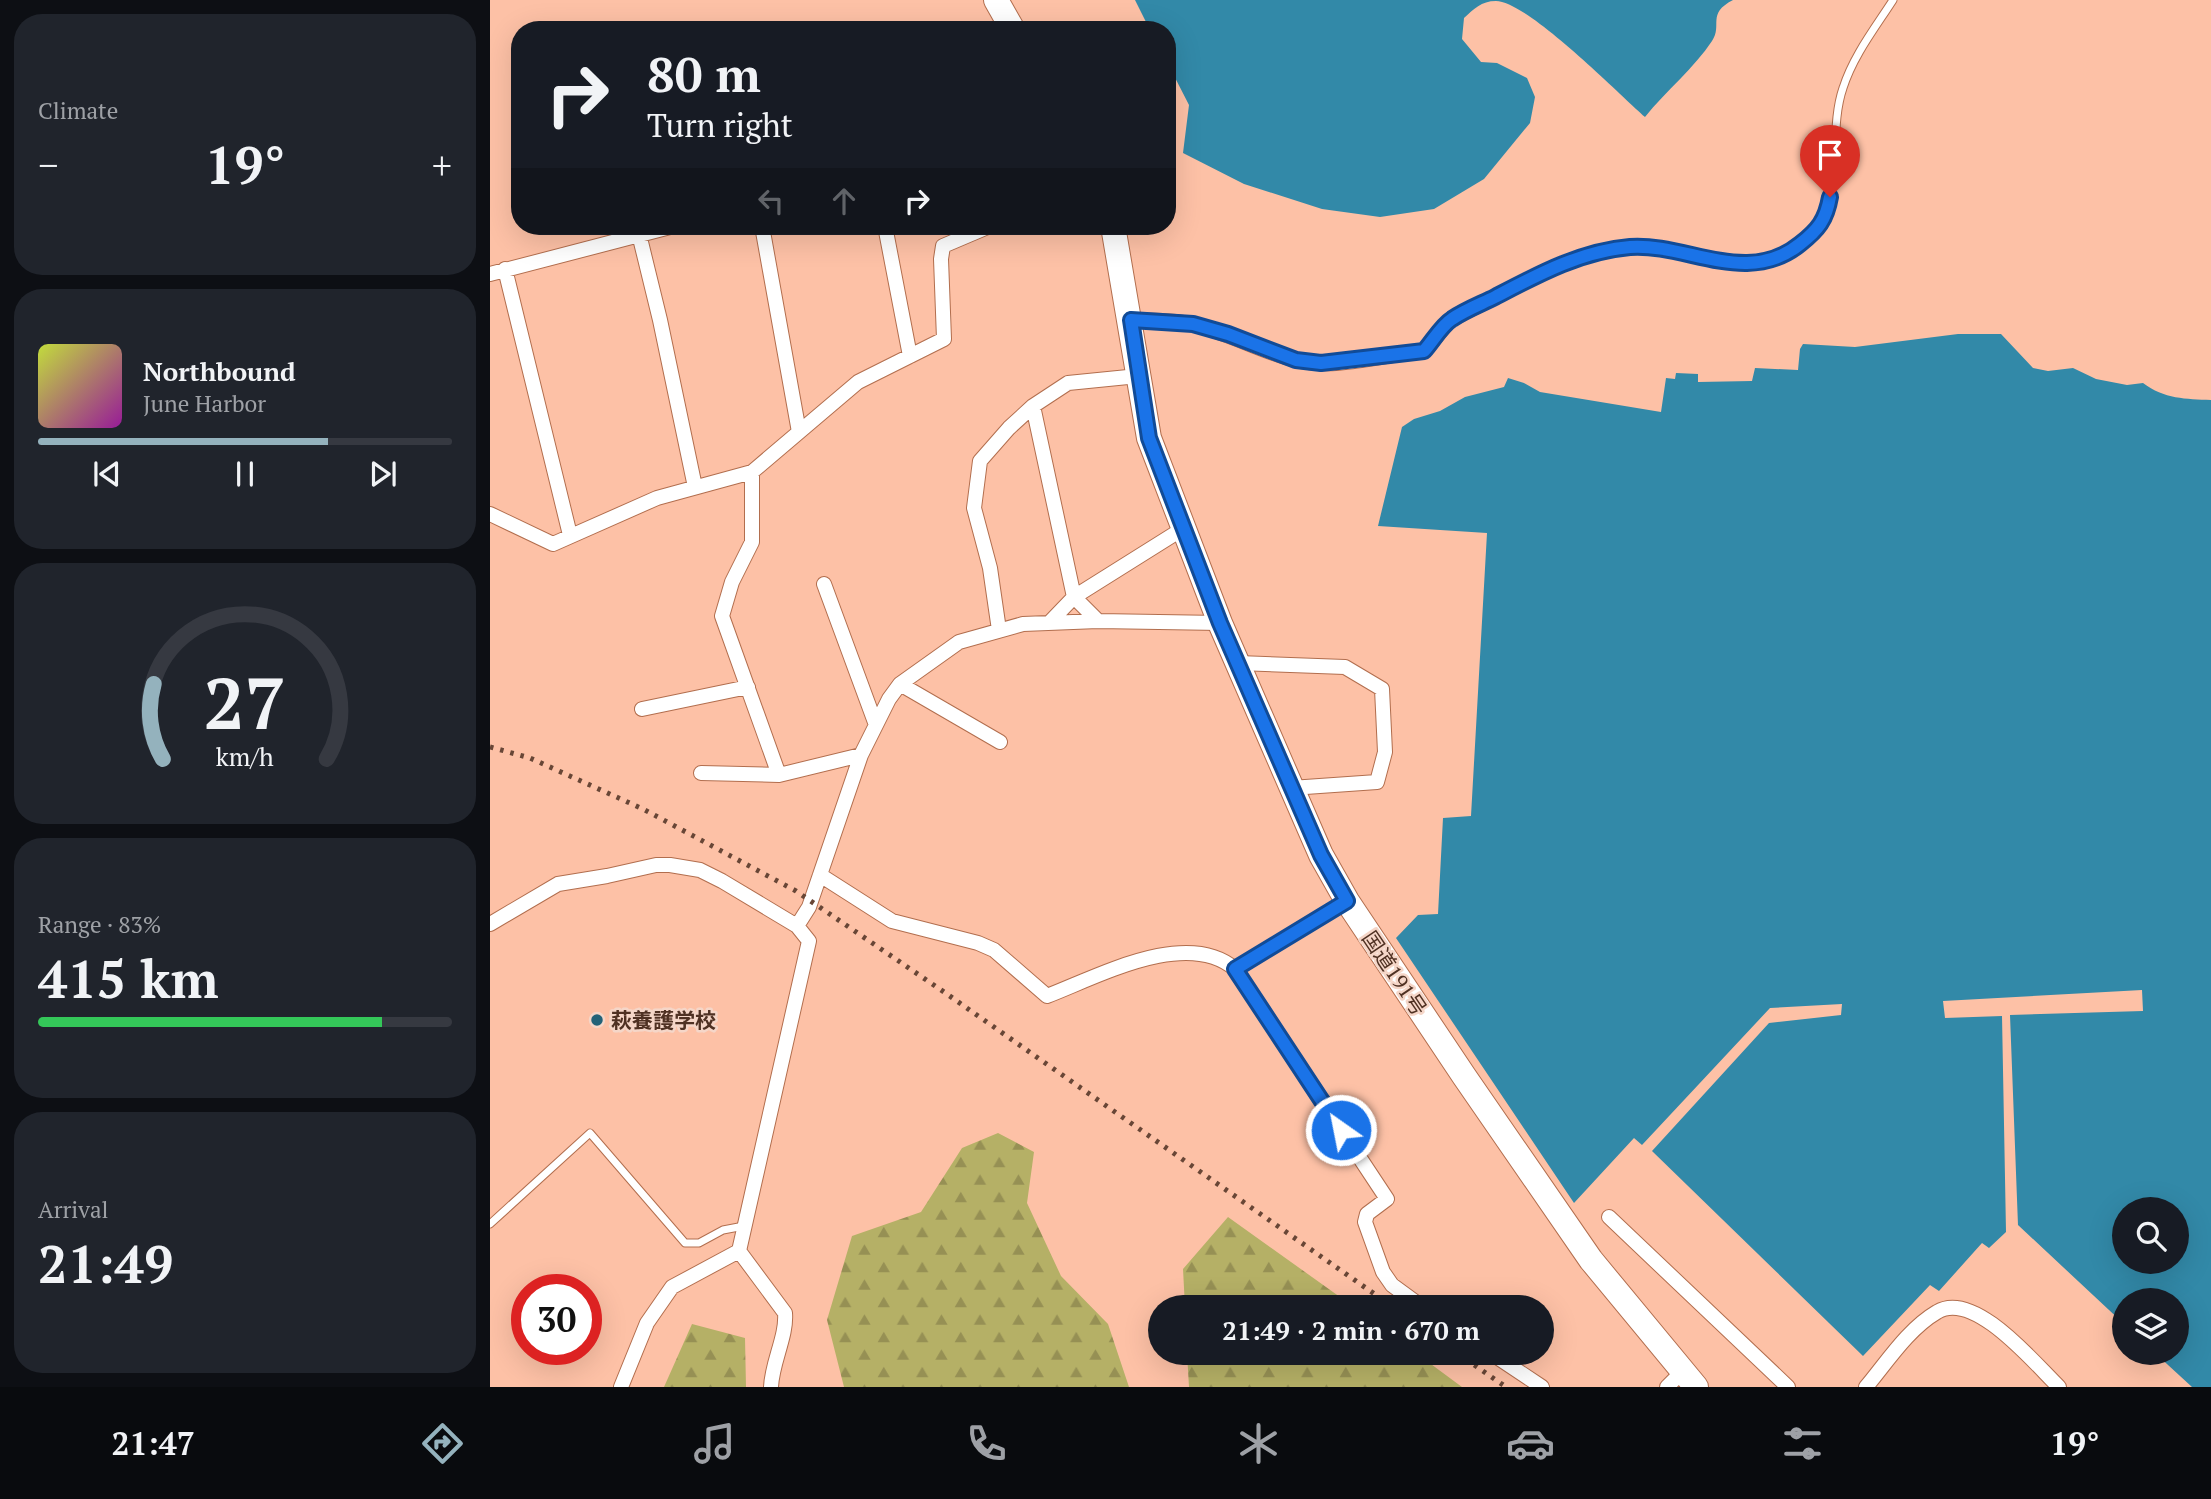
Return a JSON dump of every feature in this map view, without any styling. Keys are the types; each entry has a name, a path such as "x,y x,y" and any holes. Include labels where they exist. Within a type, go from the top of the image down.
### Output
{"highway":[{"path":"996,0 1008,21"},
{"name":"国道191号","path":"1115,235 1149,438 1220,623 1321,855 1347,901 1464,1076 1591,1260 1682,1382"}],"street":[{"path":"490,274 635,235"},
{"path":"639,235 695,487"},
{"path":"764,235 799,432"},
{"path":"887,235 909,356"},
{"path":"490,514 553,544 657,498 752,472 858,382 944,339 941,259 943,246 969,235"},
{"path":"505,269 570,536"},
{"path":"1131,320 1193,324 1228,334 1296,360 1321,363 1352,361 1424,351 1450,320 1546,271"},
{"path":"999,630 990,568 974,508 980,461 1033,406 1068,383 1138,376"},
{"path":"1033,406 1074,597 1098,621"},
{"path":"752,472 751,542 732,582 722,616 779,775"},
{"path":"1049,623 1074,597 1184,528"},
{"path":"824,584 876,724"},
{"path":"797,926 809,907 861,755 900,684 959,642 1023,624 1098,621 1220,623"},
{"path":"1238,663 1345,667 1382,689 1385,752 1377,782 1291,788"},
{"path":"900,684 1000,741"},
{"path":"642,709 747,687"},
{"path":"701,773 779,775 861,755"},
{"path":"490,924 558,884 656,865 670,865 700,870 797,926 809,941 739,1251 785,1313 786,1324 772,1367 771,1387"},
{"path":"820,875 892,921 978,943 994,950 1047,996 1150,958 1184,951 1224,959 1235,969 1387,1199 1367,1214 1365,1222 1383,1272 1392,1285 1406,1295"},
{"path":"1235,969 1347,901"},
{"path":"1609,1217 1788,1387"},
{"path":"621,1387 647,1323 672,1287 739,1251"},
{"path":"1866,1387 1920,1325 1939,1310 1956,1308 1975,1312 1992,1322 2059,1387"},
{"path":"1509,1365 1542,1387"}],"lane":[{"path":"1546,271 1595,253 1630,247 1662,248 1727,263 1769,261 1795,249 1817,231 1827,212 1842,89 1868,38 1893,0"},
{"path":"490,1224 590,1133 685,1242 699,1243 723,1230 744,1226"}],"green space":[{"path":"998,1133 1034,1152 1027,1203 1061,1276 1108,1324 1129,1387 844,1387 827,1320 852,1236 921,1212 962,1148"},
{"path":"1228,1217 1337,1295 1184,1295 1183,1269"},
{"path":"692,1324 745,1338 746,1387 664,1387"},
{"path":"1188,1365 1432,1365 1462,1387 1189,1387"}],"water":[{"path":"1135,0 1733,0 1717,15 1715,35 1705,51 1645,117 1572,50 1529,16 1510,5 1496,1 1478,6 1464,18 1462,39 1481,62 1497,63 1527,78 1535,97 1530,123 1484,179 1434,209 1380,217 1322,209 1244,184 1183,153 1189,105 1176,80 1176,21 1146,21"},
{"path":"1958,334 2001,334 2033,368 2048,371 2073,368 2096,379 2127,385 2143,383 2167,395 2211,400 2211,1387 2192,1387 2168,1365 2189,1365 2189,1288 2112,1288 2112,1313 2018,1225 2010,1015 2143,1011 2142,990 1943,1001 1945,1018 2002,1016 2006,1232 1989,1248 1982,1243 1939,1291 1930,1285 1863,1356 1652,1151 1769,1023 1841,1015 1842,1004 1770,1008 1642,1145 1634,1138 1574,1203 1396,938 1418,915 1438,914 1443,818 1471,816 1487,533 1378,526 1402,427 1465,397 1504,387 1508,378 1540,392 1661,412 1666,378 1675,379 1676,373 1698,374 1698,382 1752,381 1755,368 1798,370 1803,344 1855,347"}],"railway":[{"path":"490,747 530,758 643,809 796,891 1376,1295"},
{"path":"1474,1365 1506,1387"}],"place":[{"name":"萩養護学校","path":"597,1020"}],"route":[{"path":"1341,1130 1235,969 1347,901 1321,855 1220,623 1149,438 1131,320 1193,324 1228,334 1296,360 1321,363 1424,351 1450,320 1546,271 1595,253 1630,247 1662,248 1727,263 1769,261 1795,249 1817,231 1827,212 1830,197"}]}
